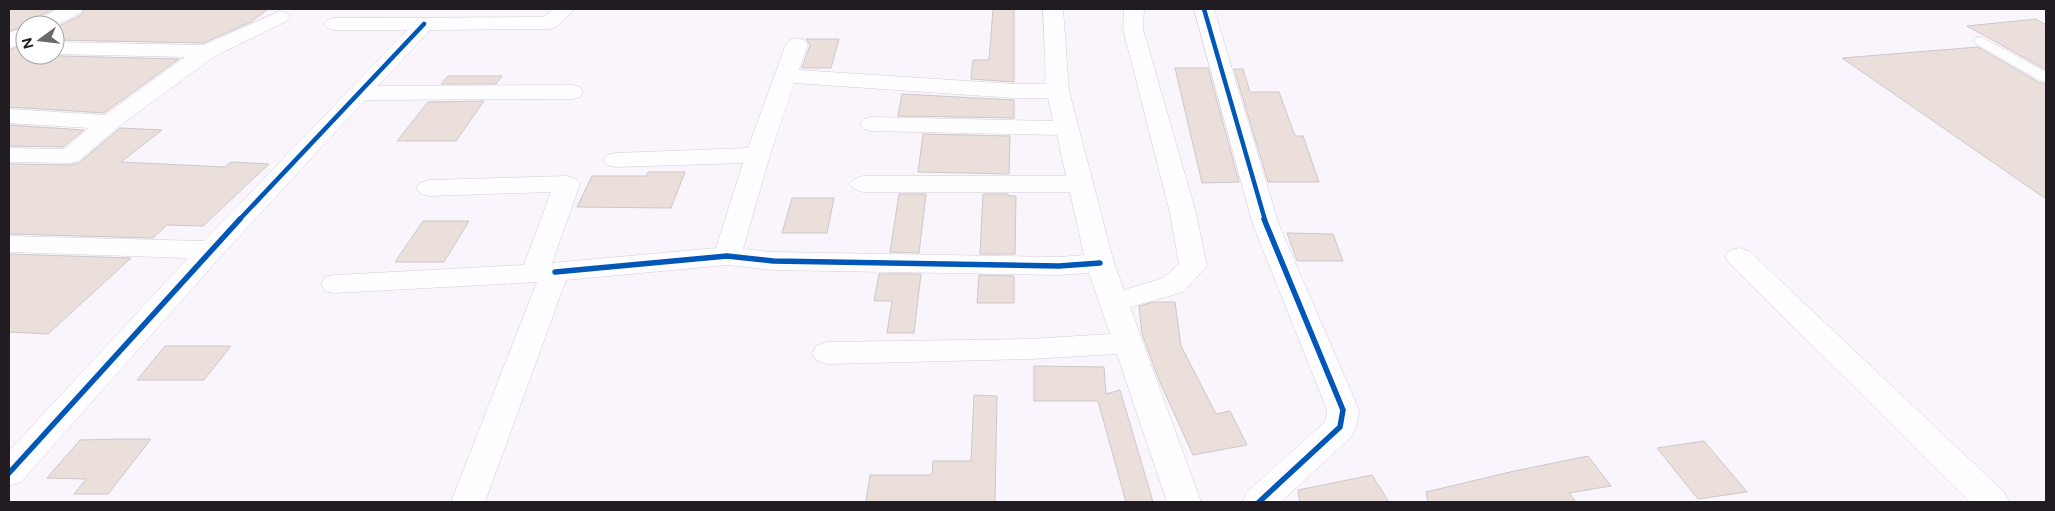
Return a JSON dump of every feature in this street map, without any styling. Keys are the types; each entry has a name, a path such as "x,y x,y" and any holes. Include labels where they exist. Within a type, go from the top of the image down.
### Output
{"street":[{"path":"61,15 73,9"},
{"path":"334,24 550,24 565,9"},
{"path":"1052,9 1058,91 1100,263 1184,502"},
{"path":"1114,302 1173,285 1193,266 1183,213 1160,120 1133,29 1134,9"},
{"path":"1204,9 1266,225 1343,410 1340,427 1260,502"},
{"path":"9,155 70,156 110,122 207,51 280,17"},
{"path":"9,473 211,250 424,24"},
{"path":"727,256 758,154 797,44"},
{"path":"65,48 207,51"},
{"path":"786,76 1014,91 1058,91"},
{"path":"358,93 572,92"},
{"path":"9,116 110,122"},
{"path":"872,124 1067,128"},
{"path":"616,160 758,154"},
{"path":"429,188 567,184 545,272 468,502"},
{"path":"863,184 1081,184"},
{"path":"9,244 211,250"},
{"path":"336,284 545,272 727,256 783,261 1059,266 1100,263"},
{"path":"1739,257 1992,502"},
{"path":"827,353 1030,350 1128,343"}],"lane":[{"path":"1981,41 2046,78"}],"building":[{"path":"9,9 54,9 41,15 15,15 15,29 9,31"},
{"path":"85,9 268,9 251,22 204,43 65,40 65,23 81,15"},
{"path":"993,9 1014,9 1014,82 971,79 973,60 989,60"},
{"path":"2036,19 2046,25 2046,70 1967,26"},
{"path":"806,39 839,39 831,68 802,68 810,45"},
{"path":"1978,47 2040,83 2046,84 2046,199 1842,58"},
{"path":"15,48 15,65 65,65 65,56 179,59 104,113 9,107 9,50"},
{"path":"1175,68 1208,68 1239,182 1202,183"},
{"path":"1234,69 1243,69 1250,92 1279,92 1295,136 1303,136 1319,182 1268,182"},
{"path":"448,76 502,76 496,84 441,84"},
{"path":"902,94 1014,100 1014,118 898,116"},
{"path":"484,101 456,141 397,141 428,102"},
{"path":"9,125 84,130 63,147 9,146"},
{"path":"120,128 162,130 121,162 225,167 231,162 269,164 203,226 167,225 153,238 9,234 9,164 70,165 79,163"},
{"path":"923,134 1010,136 1009,174 918,172"},
{"path":"648,172 685,172 671,208 577,207 592,176 646,176"},
{"path":"899,194 926,194 919,253 890,252"},
{"path":"983,194 1008,194 1008,196 1016,196 1015,254 980,254"},
{"path":"792,198 834,198 827,233 782,233"},
{"path":"423,221 469,221 444,262 395,262"},
{"path":"1287,233 1333,234 1343,261 1297,261"},
{"path":"9,254 131,258 48,334 9,332"},
{"path":"879,274 921,274 914,333 887,333 892,301 874,301"},
{"path":"979,275 1014,276 1014,303 977,303"},
{"path":"1154,302 1175,302 1181,346 1216,414 1230,411 1247,445 1193,455 1159,380 1142,334 1139,306"},
{"path":"165,346 231,346 204,380 137,380"},
{"path":"1034,366 1104,367 1106,394 1120,390 1153,502 1126,502 1098,401 1034,401"},
{"path":"974,395 997,396 995,502 866,502 870,475 932,475 933,461 971,461"},
{"path":"151,439 108,494 74,494 86,479 47,478 80,440"},
{"path":"1704,441 1747,492 1698,499 1657,448"},
{"path":"1588,456 1611,486 1569,493 1576,502 1428,502 1426,492"},
{"path":"1372,475 1389,502 1300,502 1298,490"}],"cycle path":[{"path":"1204,9 1266,225 1343,410 1340,427 1259,502"},
{"path":"9,473 211,250 424,24"},
{"path":"555,272 727,256 773,261 1059,266 1100,263"}]}
